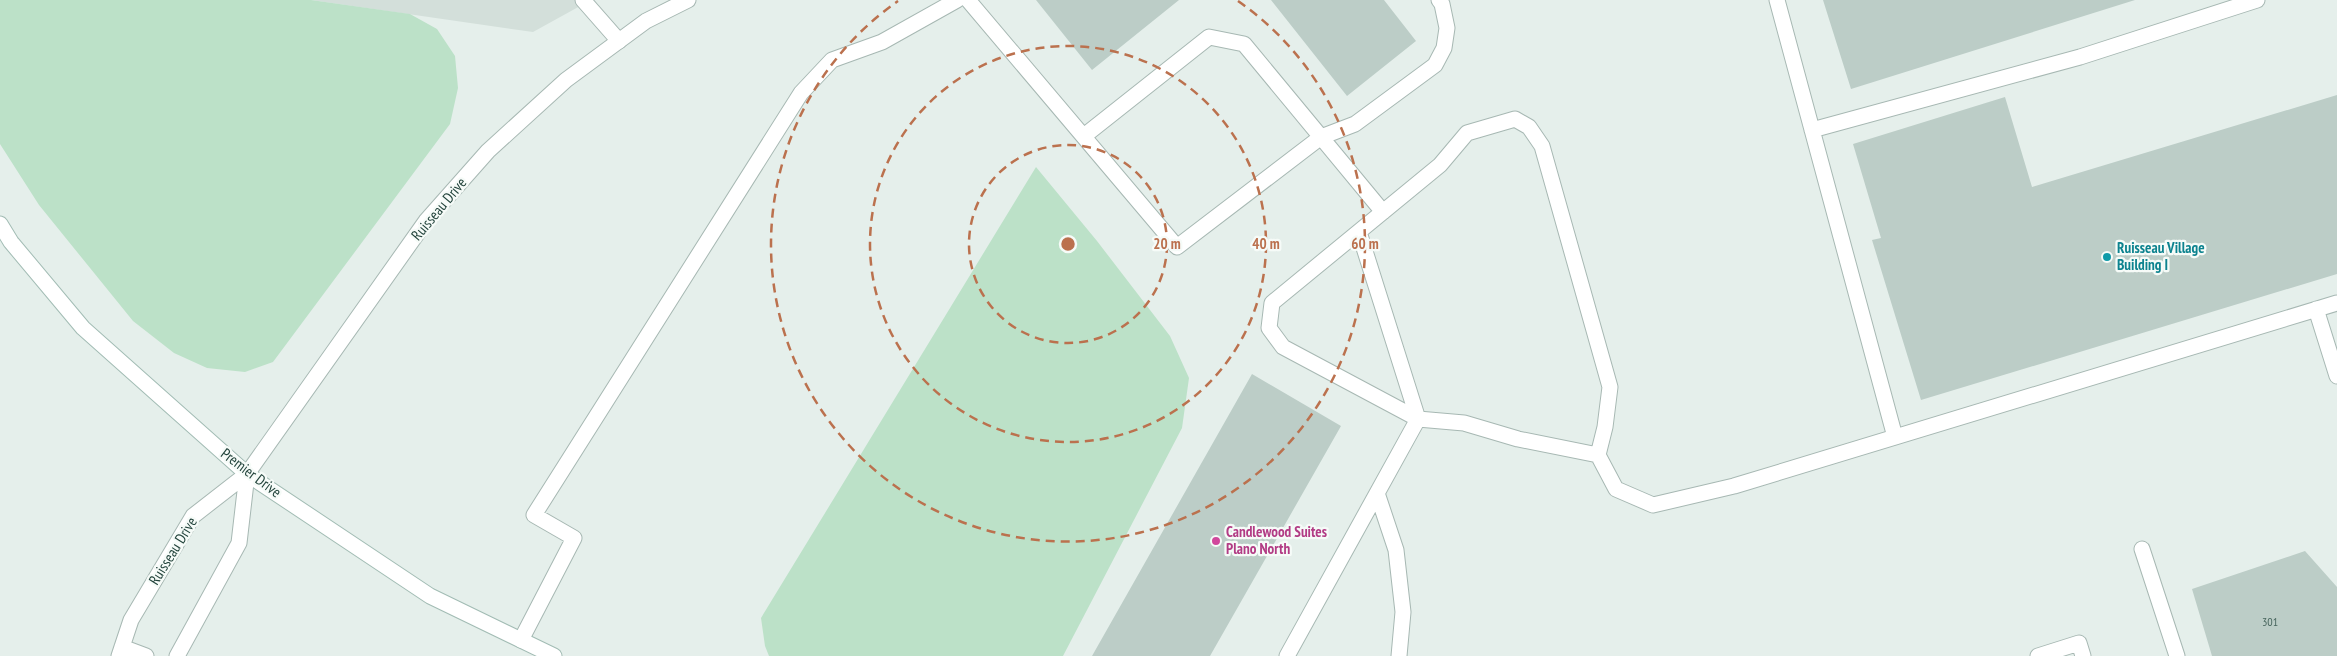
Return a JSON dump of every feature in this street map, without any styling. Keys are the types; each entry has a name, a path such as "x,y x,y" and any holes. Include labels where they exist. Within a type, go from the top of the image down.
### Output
{"street":[{"path":"583,0 619,41"},
{"name":"Ruisseau Drive","path":"146,656 121,652 131,620 193,516 247,474 426,221 488,151 566,80 646,21 688,0"},
{"path":"521,640 574,538 534,514 801,93 832,60 882,42 957,0"},
{"path":"968,0 1177,247 1321,136 1355,124 1436,65 1444,48 1447,28 1444,2"},
{"path":"1777,0 1895,437"},
{"path":"1812,130 2080,57 2241,2 2257,0"},
{"path":"1084,136 1209,37 1244,44 1383,212"},
{"path":"1598,455 1518,439 1464,423 1418,419 1283,347 1269,328 1272,303 1440,164 1467,133 1515,119 1529,127 1542,146 1610,387 1605,427 1598,455 1616,490 1653,505 1734,486 2337,302"},
{"name":"Premier Drive","path":"0,224 11,242 83,328 247,474 430,596 554,656"},
{"path":"1287,656 1418,419 1359,232"},
{"path":"2316,309 2337,376"},
{"name":"Ruisseau Drive","path":"176,656 239,543 247,474"},
{"path":"1377,493 1396,550 1403,612 1399,656"},
{"path":"2142,549 2177,656"},
{"path":"2038,656 2079,643 2083,656"}],"shaded area":[{"path":"311,0 591,0 533,32"}],"green space":[{"path":"0,0 311,0 410,14 437,29 455,56 458,88 450,124 273,362 245,372 207,368 174,353 133,321 39,205 0,144"},
{"path":"1036,167 1097,241 1170,336 1189,378 1182,428 1063,656 769,656 765,646 761,618"}],"building":[{"path":"1036,0 1179,0 1092,70"},
{"path":"1271,0 1384,0 1416,41 1347,96"},
{"path":"1823,0 2135,0 1851,89"},
{"name":"Ruisseau Village Building I","path":"2337,95 2337,274 1921,400 1872,240 1881,238 1853,144 2005,97 2032,187"},
{"name":"Candlewood Suites Plano North","path":"1252,374 1341,426 1210,656 1092,656"},
{"path":"2305,551 2337,587 2337,656 2212,656 2192,589"}],"place":[{"name":"Ruisseau Village Building I","path":"2107,257"},
{"name":"Candlewood Suites Plano North","path":"1216,541"}]}
